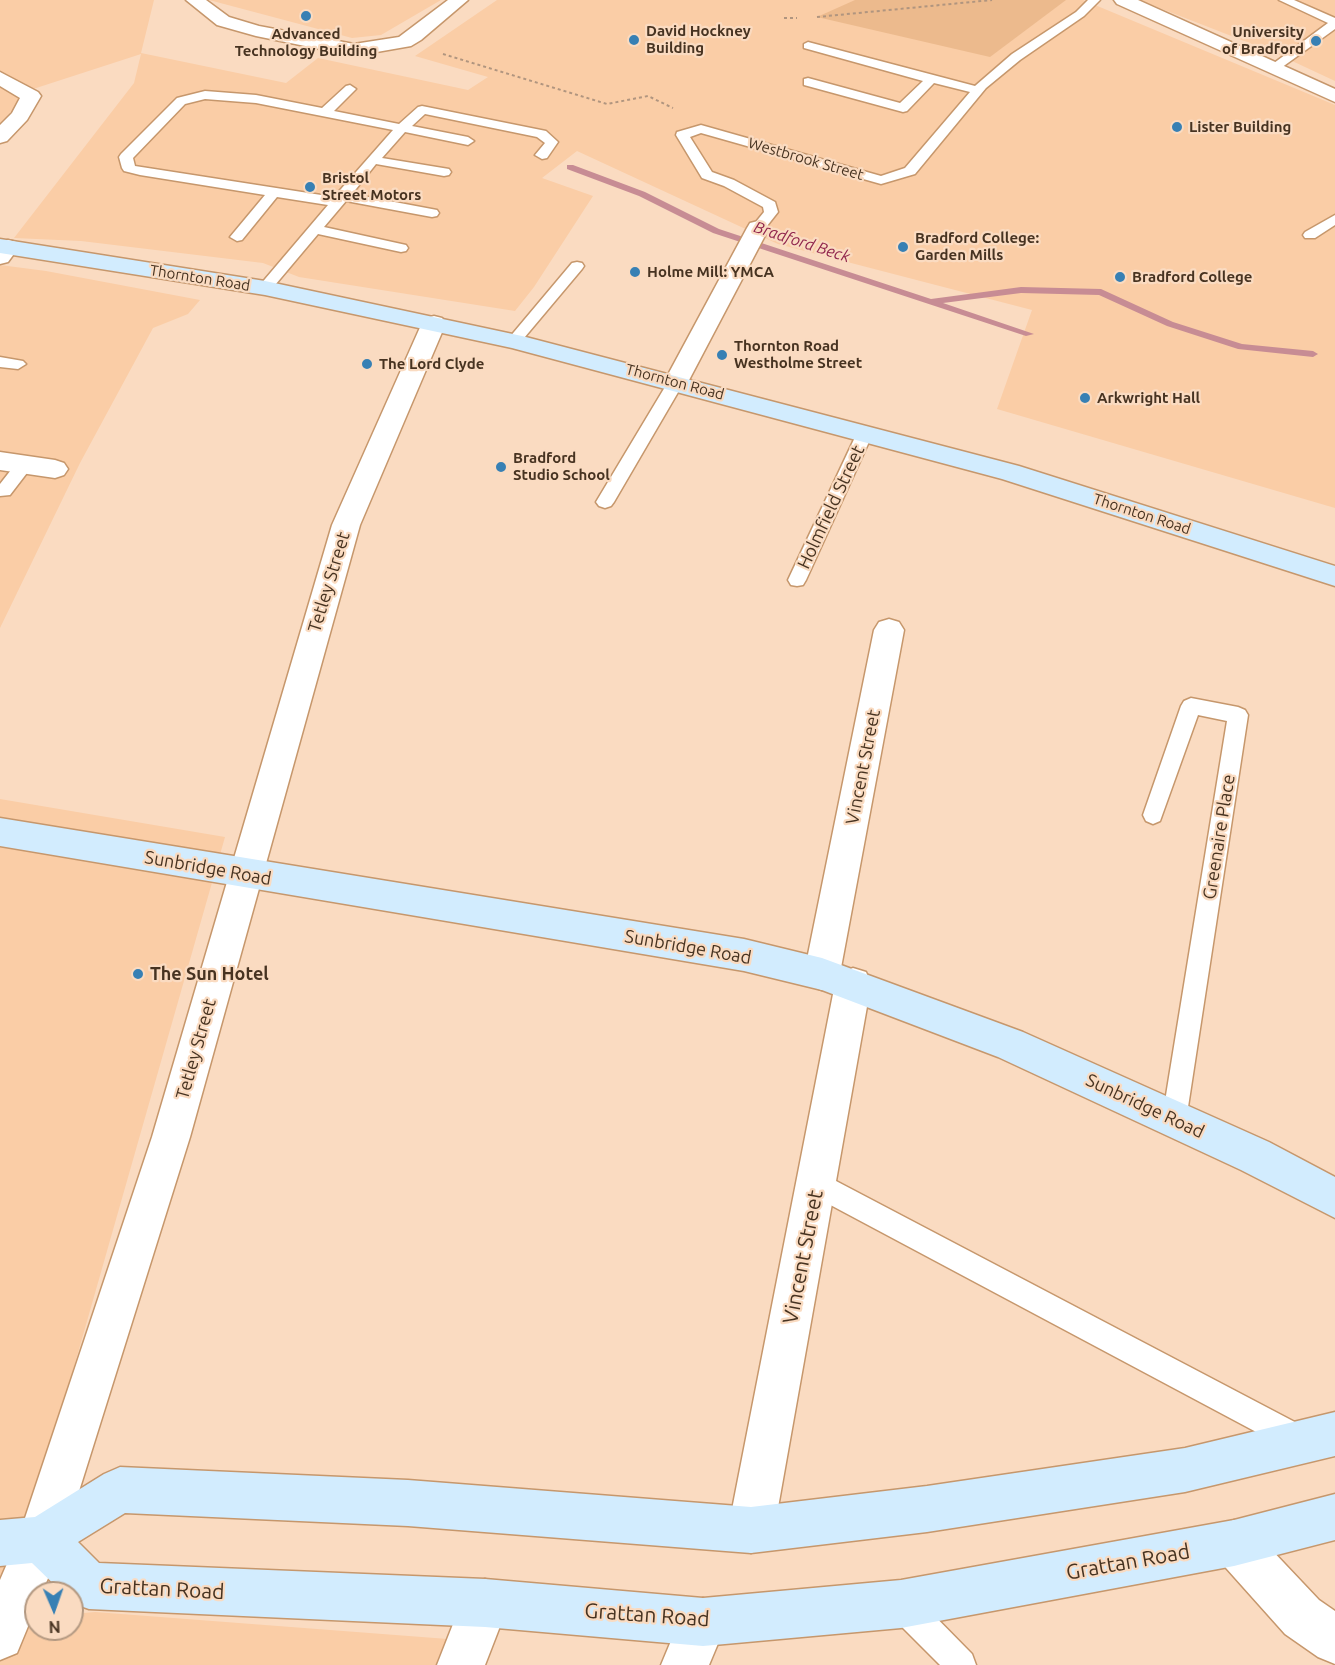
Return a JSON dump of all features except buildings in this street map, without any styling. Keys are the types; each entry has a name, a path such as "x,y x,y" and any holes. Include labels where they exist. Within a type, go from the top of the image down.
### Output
{"street":[{"path":"195,0 223,21 256,31 354,50 404,42 415,36 459,0"},
{"path":"1123,0 1335,96"},
{"path":"0,78 31,96 20,116 0,137"},
{"path":"676,382 758,228"},
{"name":"Thornton Road","path":"3,250 265,288 514,341 1010,472 1335,576"},
{"name":"Tetley Street","path":"0,1636 21,1541 171,1137 346,525 434,323"},
{"path":"12,463 55,469"},
{"name":"Vincent Street","path":"751,1530 817,1184 838,979 889,630"},
{"name":"Sunbridge Road","path":"0,832 744,955 838,979 1010,1044 1255,1156 1335,1198"},
{"path":"21,1541 120,1490 408,1503 751,1530 927,1509 1185,1470 1319,1438"},
{"name":"Grattan Road","path":"21,1541 89,1586 485,1603 703,1622 901,1604 1234,1543 1335,1517"},
{"path":"1234,1543 1302,1617 1335,1640"},
{"path":"460,1665 485,1603"},
{"path":"685,1665 703,1622"}],"lane":[{"name":"Westbrook Street","path":"758,228 771,212 770,205 729,183 707,175 682,135 701,129 881,180 910,171 978,90 1016,57 1080,14 1094,0"},
{"path":"1274,69 1335,23 1285,0"},
{"path":"808,46 978,90"},
{"path":"808,82 903,108 931,79"},
{"path":"324,114 350,89"},
{"path":"432,213 140,171 129,168 126,157 181,101 205,95 234,96 468,141"},
{"path":"265,288 417,113 430,111 542,134 552,142 542,155"},
{"path":"374,160 444,172"},
{"path":"237,237 274,192"},
{"path":"1310,235 1335,219"},
{"path":"315,229 401,248"},
{"path":"514,341 577,266"},
{"path":"0,362 18,364"},
{"path":"605,502 676,382"},
{"name":"Holmfield Street","path":"797,580 865,433"},
{"path":"4,491 12,463"},
{"name":"Greenaire Place","path":"1153,815 1191,706 1238,715 1174,1120"},
{"path":"817,1184 1319,1438"},
{"path":"901,1604 961,1665"}],"path":[{"path":"817,17 992,0"},
{"path":"784,18 806,17"},
{"path":"404,42 607,104 648,96"}],"shaded area":[{"name":"Bradford College","path":"0,0 154,0 141,53 286,83 318,58 468,90 488,77 415,56 497,0 1083,0 1335,105 1335,508 997,409 1032,310 778,244 577,151 542,178 593,196 534,287 515,311 299,277 263,263 81,241 14,238 134,83 141,54 30,90 0,124"},
{"path":"209,0 441,0 381,35 352,38"},
{"path":"855,0 1066,0 990,57 817,17"},
{"path":"1139,0 1335,0 1335,81 1275,53"},
{"path":"0,265 46,271 200,300 188,314 153,328 80,463 0,628"},
{"path":"0,799 225,837 42,1479 0,1594"},
{"path":"84,1613 487,1642 478,1665 0,1665 0,1619 24,1617 24,1641 84,1641"}],"waterway":[{"name":"Bradford Beck","path":"570,167 642,194 716,231 1029,334"},
{"path":"934,301 1021,290 1101,292 1170,324 1241,347 1313,354"}],"place":[{"name":"Advanced Technology Building","path":"306,16"},
{"name":"David Hockney Building","path":"634,40"},
{"name":"University of Bradford","path":"1316,41"},
{"name":"Lister Building","path":"1177,127"},
{"name":"Bristol Street Motors","path":"310,187"},
{"name":"Bradford College: Garden Mills","path":"903,247"},
{"name":"Holme Mill: YMCA","path":"635,272"},
{"name":"Bradford College","path":"1120,277"},
{"name":"Thornton Road Westholme Street","path":"722,355"},
{"name":"The Lord Clyde","path":"367,364"},
{"name":"Arkwright Hall","path":"1085,398"},
{"name":"Bradford Studio School","path":"501,467"},
{"name":"The Sun Hotel","path":"138,974"}]}
